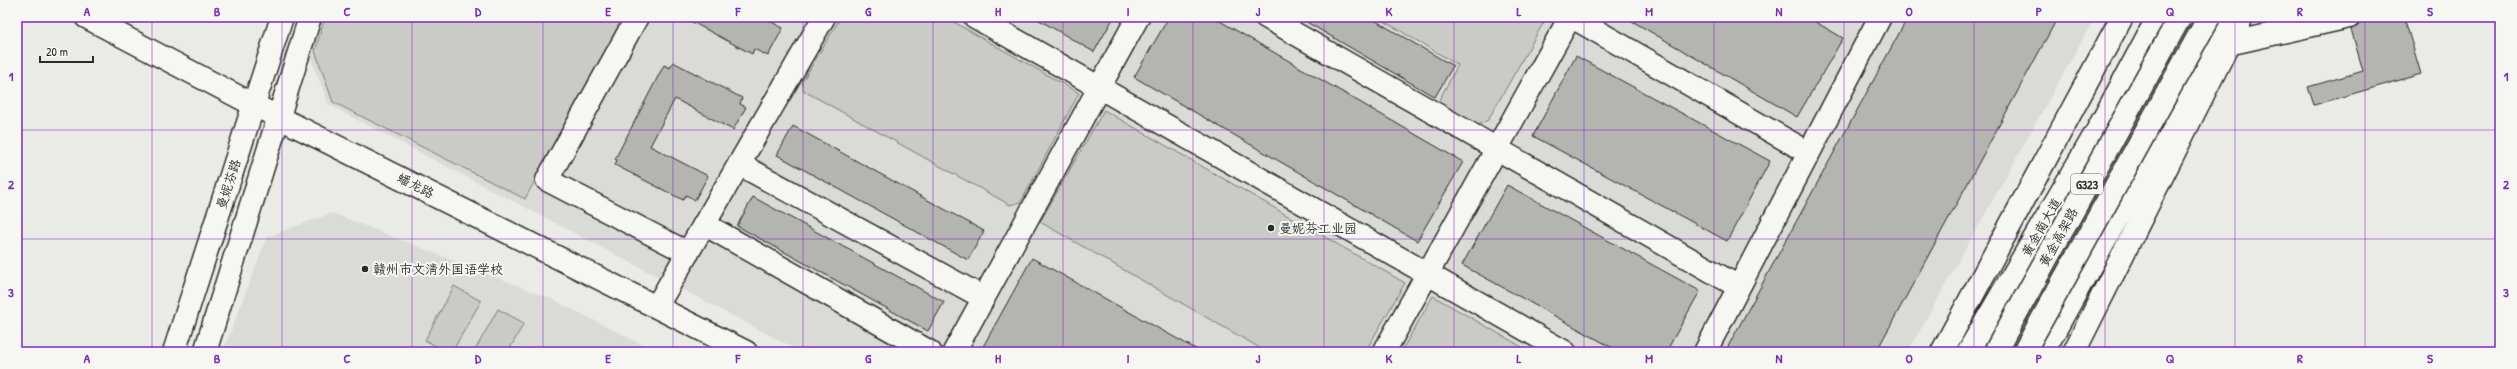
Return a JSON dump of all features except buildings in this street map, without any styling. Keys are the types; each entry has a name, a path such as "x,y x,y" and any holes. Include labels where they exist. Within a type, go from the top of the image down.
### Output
{"main road":[{"name":"蟠龙路","path":"86,17 254,105 746,352"},
{"name":"曼妮芬路","path":"174,352 282,17"},
{"path":"205,352 310,17"},
{"path":"637,17 547,180 688,254"},
{"path":"657,306 740,164 823,17"},
{"path":"975,17 1565,352"},
{"path":"954,352 1138,17"},
{"path":"1266,17 1739,287"},
{"path":"1384,352 1571,17 1809,153"},
{"path":"1942,352 2122,17"},
{"name":"黄金南大道","path":"1968,352 2097,131 2158,17"},
{"name":"黄金高架路","path":"1995,352 2180,17"},
{"name":"黄金高架路","path":"2024,352 2209,17"},
{"path":"2043,352 2150,158 2223,17"},
{"path":"2074,352 2242,17"},
{"path":"2207,49 2349,17"},
{"path":"1705,352 1809,153 1871,20"},
{"path":"2097,131 2150,158"},
{"path":"740,164 984,298"},
{"path":"704,224 930,352"}],"shaded area":[{"name":"曼妮芬工业园","path":"319,17 2095,17 1908,352 802,352 329,105 308,52"},
{"path":"325,17 625,17 525,199 333,102 315,51"},
{"path":"841,17 945,17 1079,93 1021,202 1010,205 804,91 802,82"},
{"path":"1377,17 1544,17 1545,20 1488,120 1478,125 1438,102 1458,65"},
{"path":"1104,110 1405,283 1365,352 1267,352 1040,222"},
{"name":"赣州市文清外国语学校","path":"332,213 554,300 657,352 223,352 267,237"},
{"path":"454,286 481,301 452,352 446,352 425,340"},
{"path":"1433,296 1531,352 1401,352"},
{"path":"498,309 524,323 508,352 474,352"}],"place":[{"name":"曼妮芬工业园","path":"1271,228"},
{"name":"赣州市文清外国语学校","path":"365,269"}]}
